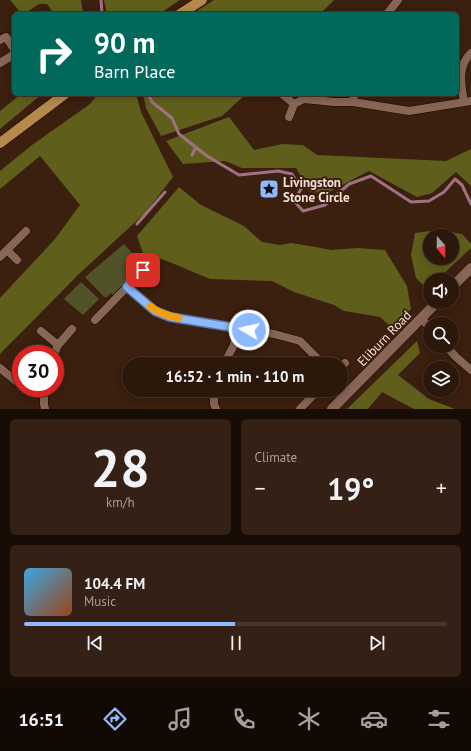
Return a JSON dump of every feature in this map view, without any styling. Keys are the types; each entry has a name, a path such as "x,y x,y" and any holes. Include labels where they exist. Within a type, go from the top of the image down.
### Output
{"main road":[{"path":"183,12 202,0"},
{"path":"0,143 62,96"}],"street":[{"path":"389,12 398,0"},
{"path":"0,40 6,37 12,46"},
{"path":"289,117 294,104 304,99 334,102 353,98 409,111 467,102 461,82 461,73 463,64 471,53"},
{"path":"0,63 12,56"},
{"path":"284,96 294,104"},
{"path":"0,257 26,231"},
{"path":"7,250 17,260"},
{"path":"459,280 471,268"},
{"path":"95,320 143,270"},
{"path":"127,287 155,311 170,317 274,334 300,341 316,357"},
{"name":"Eliburn Road","path":"332,409 430,309"},
{"path":"228,357 234,346 237,328"},
{"path":"41,331 58,345 72,329"},
{"path":"453,353 471,370"},
{"path":"0,368 12,378"},
{"path":"44,397 46,409"},
{"path":"214,397 216,409"},
{"path":"300,409 311,397"}],"shaded area":[{"path":"10,0 81,0 83,12 53,12 47,4 39,4 27,12 20,12"},
{"path":"104,0 180,0 162,12 107,12"},
{"path":"214,0 334,0 322,12 195,12"},
{"path":"19,96 40,96 0,129 0,111"},
{"path":"96,96 137,96 141,112 173,177 145,213 79,274 0,354 0,298 55,239 80,205 40,156 0,189 0,171 32,145 90,104"},
{"path":"143,96 244,96 222,116 161,136 146,108"},
{"path":"229,117 254,150 282,144 303,145 317,155 446,161 471,149 471,186 456,172 432,193 417,197 369,171 327,193 310,192 296,168 242,168 225,161 183,164 166,141"},
{"path":"179,187 201,205 244,226 262,242 280,245 291,243 331,250 358,248 385,250 407,286 411,309 392,328 380,317 344,311 334,305 294,292 272,281 210,279 167,261 143,253 137,236"},
{"path":"423,232 423,265 453,265 444,273 423,273 423,285 416,278 411,255 415,233"},
{"path":"459,233 462,234 471,244 471,248 459,259"},
{"path":"124,244 139,260 134,266 137,270 113,295 111,293 107,297 104,297 85,277"},
{"path":"81,282 99,299 83,315 64,299"},
{"path":"417,341 420,353 398,375 423,394 423,397 455,409 414,409 382,392 368,409 347,409"}],"waterway":[{"path":"101,0 102,12"},
{"path":"149,96 152,102 172,118 179,134 207,156 239,175 278,171 292,174 301,189 294,201 303,211 325,205 349,184 371,176 411,202 429,201 444,192 455,179 462,185 471,204"},
{"path":"192,155 196,147"},
{"path":"137,224 165,192"}],"slow traffic":[{"path":"150,306 155,311 170,317 179,318"}],"place":[{"name":"Livingston Stone Circle","path":"269,189"}],"route":[{"path":"143,270 127,287 155,311 170,317 249,330"}]}
